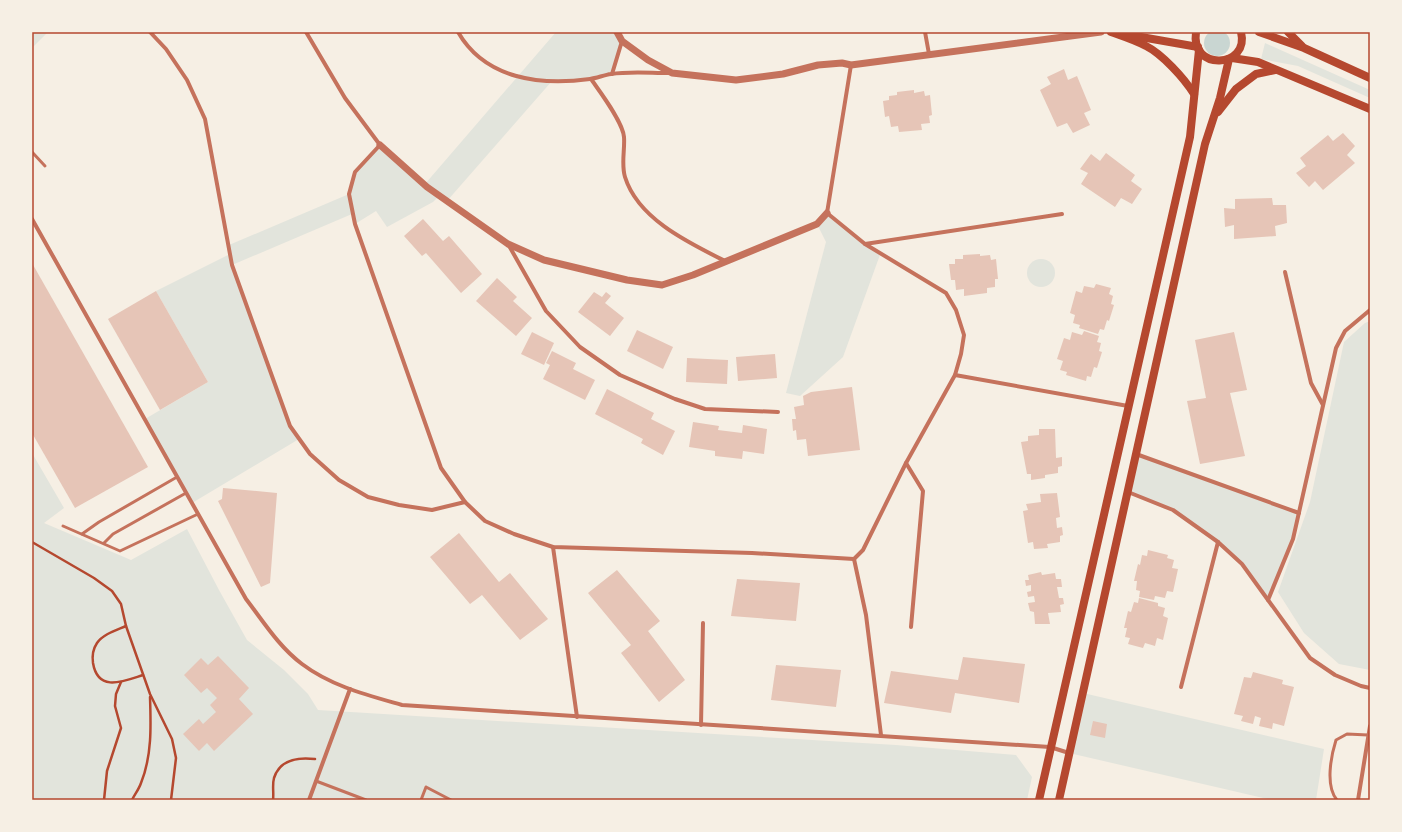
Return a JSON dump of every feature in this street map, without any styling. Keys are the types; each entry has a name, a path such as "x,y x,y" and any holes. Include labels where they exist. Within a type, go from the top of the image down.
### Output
{"main road":[{"path":"1112,32 1198,48 1208,59 1214,61 1230,58 1258,62 1370,109"},
{"path":"1112,32 1146,46 1169,65 1187,84 1194,94"},
{"path":"1039,800 1190,137 1198,48 1196,32"},
{"path":"1059,800 1205,144 1214,118 1230,58 1240,48 1242,42 1241,32"},
{"path":"1259,32 1304,48 1370,78"},
{"path":"1288,32 1304,48"},
{"path":"1214,118 1236,89 1256,74 1275,70"}],"street":[{"path":"150,32 166,50 187,80 205,118 232,265 290,426 310,454 339,480 368,497 400,506 432,510 465,502"},
{"path":"306,32 345,98 380,145 427,187 493,235 508,244 544,260 627,280 662,285 817,224 826,213 851,65"},
{"path":"458,32 463,41 481,61 508,75 540,81 591,79 612,74 672,73 736,80 783,74 818,64 842,63 851,65 929,54 975,50 1057,34 1101,32"},
{"path":"617,32 622,40 648,60 672,73"},
{"path":"925,32 929,54"},
{"path":"612,74 622,40"},
{"path":"591,79 610,106 624,136 622,156 625,177 636,199 656,220 682,239 726,261"},
{"path":"380,145 355,172 349,194 355,224 441,468 465,502 485,521 514,534 553,547 752,553 854,559"},
{"path":"826,213 865,244 946,293 956,310 964,335 961,354 955,375 906,464 862,550 854,559"},
{"path":"865,244 1062,214"},
{"path":"32,219 246,599 274,636 302,664 350,689 402,704 701,725 881,734 1050,747 1069,753"},
{"path":"508,244 546,311 580,347 620,375 675,399 705,409 778,412"},
{"path":"1285,272 1310,383 1323,406"},
{"path":"1268,600 1293,539 1336,348 1345,331 1370,310"},
{"path":"955,375 1128,406"},
{"path":"1136,454 1299,513"},
{"path":"906,464 923,491 911,627"},
{"path":"1128,492 1173,510 1218,542 1242,564 1310,658 1335,675 1361,686 1370,688"},
{"path":"1181,687 1218,542"},
{"path":"553,547 577,717"},
{"path":"854,559 866,615 881,734"},
{"path":"701,725 703,623"},
{"path":"309,800 350,689"},
{"path":"1358,800 1370,726"}],"lane":[{"path":"32,152 45,166"},
{"path":"82,534 99,522 177,477"},
{"path":"104,543 112,534 186,493"},
{"path":"64,526 120,551 198,514"},
{"path":"1337,800 1331,792 1329,784 1336,740 1347,734 1368,735"},
{"path":"316,781 366,800"},
{"path":"421,800 426,788 451,800"}],"path":[{"path":"32,542 112,591 121,604 126,626 150,694 172,739 176,758 171,800"},
{"path":"126,626 108,634 97,642 92,656 95,672 102,680 111,683 121,682 143,675"},
{"path":"104,800 107,771 121,728 115,706 116,694 121,682"},
{"path":"132,800 141,784 148,756 151,725 150,694"},
{"path":"273,800 274,779 283,764 293,759 302,758 324,760"}],"shaded area":[{"path":"1217,30 1226,34 1230,43 1226,52 1217,56 1208,52 1204,43 1208,34"},
{"path":"32,32 48,32 32,48"},
{"path":"556,32 617,32 622,41 612,74 591,79 552,81 447,201 439,196 433,202 387,227 376,211 355,224 352,214 232,265 290,426 299,439 192,503 145,419 208,382 156,291 230,254 229,245 349,194 355,172 380,145 425,184"},
{"path":"1265,43 1370,90 1370,98 1298,66 1261,59"},
{"path":"827,213 865,244 881,252 843,357 800,396 786,393 826,242 817,224"},
{"path":"1041,259 1051,263 1055,273 1051,283 1041,287 1031,283 1027,273 1031,263"},
{"path":"1370,321 1370,670 1339,664 1304,633 1278,592 1310,502 1344,342 1365,323"},
{"path":"32,453 64,508 44,523 131,560 187,529 247,640 284,670 308,694 318,710 896,745 1016,755 1032,777 1027,800 32,800"},
{"path":"1136,454 1299,513 1293,539 1268,600 1242,564 1218,542 1173,510 1128,492"},
{"path":"1083,693 1324,749 1316,800 1272,800 1069,753"}],"building":[{"path":"1064,69 1068,80 1077,76 1091,110 1084,113 1090,125 1073,133 1067,123 1057,127 1040,90 1051,84 1047,77"},
{"path":"914,90 914,93 924,91 925,96 930,95 932,115 929,116 930,123 921,124 922,130 899,132 898,126 891,127 889,116 885,117 883,101 889,100 889,96 897,95 897,92"},
{"path":"1343,133 1355,146 1347,155 1355,163 1323,190 1315,181 1309,187 1296,173 1306,166 1300,158 1328,135 1333,141"},
{"path":"1106,153 1135,175 1131,181 1142,189 1132,204 1121,198 1115,207 1081,184 1088,173 1080,169 1091,154 1100,161"},
{"path":"1272,198 1273,205 1286,205 1287,223 1275,226 1276,236 1234,239 1234,225 1225,227 1224,208 1235,209 1235,199"},
{"path":"423,219 443,241 449,236 482,274 461,293 426,253 422,256 404,236"},
{"path":"980,254 980,256 990,255 991,260 996,259 998,279 995,279 995,287 987,288 987,293 964,296 964,289 956,290 955,280 951,280 949,264 955,264 955,259 963,259 963,255"},
{"path":"32,263 148,467 75,508 32,433"},
{"path":"497,278 517,297 513,301 532,318 516,336 476,301"},
{"path":"1096,284 1111,288 1109,294 1113,296 1111,304 1114,305 1109,321 1107,320 1104,330 1100,329 1098,334 1079,328 1080,325 1073,323 1075,315 1070,313 1076,291 1082,293 1084,286 1094,288"},
{"path":"156,291 208,382 160,410 108,319"},
{"path":"594,292 602,297 606,292 611,296 605,303 624,318 610,336 578,312"},
{"path":"637,330 673,347 663,369 627,351"},
{"path":"1084,331 1099,336 1097,342 1101,343 1099,351 1102,352 1097,368 1094,367 1091,377 1087,376 1086,381 1066,375 1067,372 1060,370 1063,361 1057,359 1064,338 1070,340 1072,332 1082,335"},
{"path":"532,332 554,343 544,365 521,354"},
{"path":"1234,332 1247,390 1230,393 1245,456 1200,464 1187,401 1206,398 1195,340"},
{"path":"552,351 576,363 573,369 595,380 585,400 543,379 550,365 546,363"},
{"path":"775,354 777,378 738,381 736,357"},
{"path":"687,358 728,360 727,384 686,382"},
{"path":"852,387 860,450 808,456 806,439 797,440 796,430 793,431 792,419 796,419 794,407 804,405 803,396 811,392"},
{"path":"607,389 654,413 651,419 675,431 663,455 641,443 643,439 595,414"},
{"path":"693,422 719,426 718,430 742,433 743,425 767,429 764,454 743,451 742,459 715,456 715,451 689,447"},
{"path":"1039,429 1055,429 1056,458 1062,457 1062,466 1058,467 1058,473 1045,475 1045,478 1031,480 1031,474 1027,474 1021,442 1028,441 1028,436 1039,435"},
{"path":"223,488 277,493 270,583 261,587 218,501 222,499"},
{"path":"1057,493 1060,517 1056,518 1057,528 1062,527 1063,535 1060,536 1060,542 1047,544 1048,548 1034,549 1033,542 1028,543 1023,511 1028,510 1026,504 1041,502 1040,494"},
{"path":"459,533 499,582 510,573 548,619 520,640 482,595 470,604 430,557"},
{"path":"1148,550 1168,555 1167,558 1174,560 1172,568 1178,569 1173,592 1167,591 1165,598 1155,596 1154,600 1139,597 1140,591 1136,590 1137,581 1134,581 1138,564 1140,565 1142,555 1147,556"},
{"path":"617,570 660,621 648,631 685,680 659,702 621,653 631,645 588,593"},
{"path":"1041,572 1042,575 1055,573 1056,579 1061,579 1062,587 1057,587 1059,598 1063,598 1064,604 1060,605 1061,612 1048,613 1050,624 1035,624 1034,612 1030,611 1028,603 1035,602 1034,596 1028,597 1027,592 1031,591 1031,585 1026,586 1025,580 1029,580 1028,575"},
{"path":"737,579 800,583 796,621 731,616"},
{"path":"1139,598 1158,603 1158,606 1165,608 1163,616 1168,618 1163,640 1157,638 1155,646 1145,643 1143,648 1128,644 1130,638 1125,637 1127,628 1124,628 1128,611 1131,612 1134,602 1138,603"},
{"path":"218,656 249,688 239,699 253,714 214,751 207,743 199,751 183,734 199,719 203,724 216,712 210,705 217,698 207,688 201,693 184,675 201,658 208,665"},
{"path":"963,657 1025,664 1019,703 955,693 951,713 884,703 891,671 958,680"},
{"path":"776,665 841,670 836,707 771,700"},
{"path":"1253,672 1283,680 1282,684 1294,687 1284,726 1273,723 1272,729 1259,726 1261,718 1255,716 1253,724 1241,721 1243,716 1234,714 1244,677 1251,678"},
{"path":"1093,721 1107,724 1105,738 1090,735"}]}
